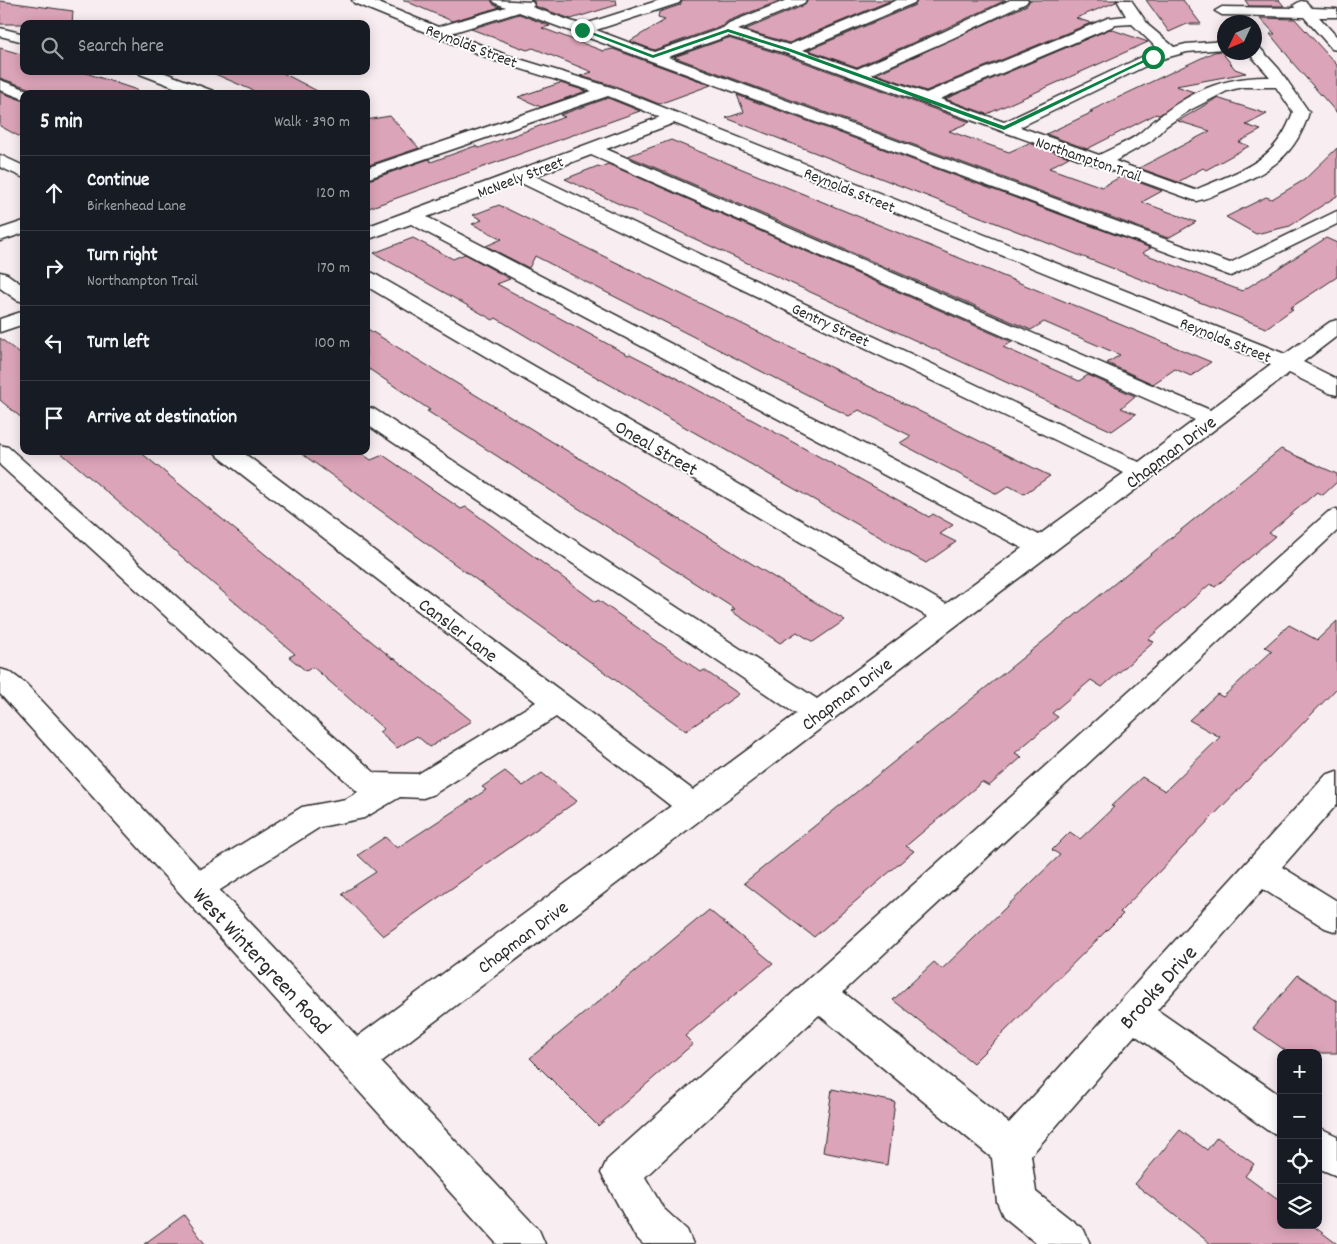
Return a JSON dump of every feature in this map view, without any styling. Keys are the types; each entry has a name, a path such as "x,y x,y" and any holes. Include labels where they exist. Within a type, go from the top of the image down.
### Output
{"street":[{"name":"Reynolds Street","path":"359,0 501,58 608,91 1287,363 1337,388"},
{"path":"500,0 1231,270 1337,216"},
{"path":"438,32 545,0"},
{"path":"582,30 674,0"},
{"path":"653,57 728,31 734,26 799,0"},
{"path":"790,50 909,0"},
{"path":"856,75 1022,0"},
{"path":"1124,0 1128,10 1156,41 1171,52"},
{"path":"1212,0 1226,15"},
{"path":"1297,0 1337,46"},
{"path":"1222,11 1337,13"},
{"path":"926,99 1113,21 1137,19"},
{"name":"Northampton Trail","path":"728,31 790,50 1196,196 1270,162 1290,142 1299,122 1301,112 1281,82"},
{"path":"0,32 20,37"},
{"path":"1004,128 1153,57 1186,48 1217,46"},
{"path":"1262,59 1281,82"},
{"path":"156,75 196,90"},
{"path":"1100,162 1145,137 1157,125 1211,92 1232,84 1281,82"},
{"path":"0,85 20,92"},
{"path":"370,173 608,91"},
{"name":"McNeely Street","path":"370,233 673,118"},
{"path":"591,149 1212,419"},
{"path":"0,160 20,171"},
{"name":"Gentry Street","path":"520,176 1142,472"},
{"path":"412,217 1041,547"},
{"path":"0,235 20,228"},
{"path":"0,278 20,292"},
{"name":"Oneal Street","path":"370,279 948,617"},
{"path":"0,326 20,318"},
{"name":"Chapman Drive","path":"355,1060 1337,326"},
{"path":"370,417 818,714"},
{"path":"0,452 368,784 423,786 556,703"},
{"name":"Cansler Lane","path":"231,455 694,807"},
{"path":"672,1244 650,1222 621,1173 1337,517"},
{"name":"West Wintergreen Road","path":"0,679 16,691 524,1244"},
{"name":"Brooks Drive","path":"1011,1149 1337,783"},
{"path":"197,888 313,816 353,810 395,784"},
{"path":"1260,870 1337,918"},
{"path":"818,993 1011,1149 1017,1202 1068,1244"},
{"path":"1133,1013 1277,1115"},
{"path":"1322,1148 1337,1158"}],"building":[{"path":"403,0 491,0 494,5 500,7 452,21"},
{"path":"530,0 616,0 617,5 571,19 535,6 534,1"},
{"path":"683,0 782,0 728,21 722,26 654,50 630,41 665,20 658,18 659,12 680,5"},
{"path":"808,0 892,0 789,43 744,30 805,5"},
{"path":"918,0 1006,0 857,67 808,50 915,5"},
{"path":"1030,0 1115,0 1116,2 1076,18 1091,23 926,91 876,74 1027,5"},
{"path":"1146,0 1183,0 1201,24 1187,24 1169,32"},
{"path":"1245,0 1279,0 1284,6 1249,6"},
{"path":"0,1 73,11 72,20 20,20 20,24 0,24"},
{"path":"519,14 550,26 542,28 603,51 613,49 711,85 659,104 615,86 580,76 592,72 533,48 527,50 471,29"},
{"path":"1262,18 1295,19 1337,65 1337,113 1270,34 1275,34"},
{"path":"1110,29 1148,42 987,114 945,99"},
{"path":"728,38 784,55 970,122 949,131 1009,152 1029,143 1069,157 1049,168 1102,187 1122,176 1162,191 1142,202 1196,222 1168,238 674,57"},
{"path":"0,48 20,54 20,75 92,75 137,90 32,90 0,78"},
{"path":"1217,52 1217,60 1228,60 1235,69 1246,73 1176,86 1194,92 1159,115 1156,114 1087,149 1046,134 1093,112 1090,111"},
{"path":"217,75 287,75 315,90 252,90"},
{"path":"560,83 586,91 541,107 518,97"},
{"path":"0,92 20,100 20,137 0,126"},
{"path":"737,95 1151,248 1142,253 1242,291 1326,238 1337,243 1337,277 1290,308 1293,309 1266,328 726,118 744,112"},
{"path":"608,98 640,111 370,208 370,180 429,159 431,162 475,146 479,148 565,117 560,115"},
{"path":"1217,98 1267,114 1246,125 1261,130 1239,142 1249,146 1206,170 1203,168 1178,182 1139,168 1210,131 1178,121"},
{"path":"390,116 419,148 370,165 370,119"},
{"path":"671,140 1211,362 1191,376 1175,369 1153,384 1107,363 1120,355 1044,322 1031,330 628,156"},
{"path":"1337,148 1337,196 1290,226 1256,234 1226,217 1266,197 1272,199 1304,180"},
{"path":"608,164 1012,342 1003,347 1079,381 1088,375 1135,396 1121,408 1136,414 1112,431 565,179"},
{"path":"499,205 1050,476 1024,494 1009,486 997,494 900,443 911,436 859,410 849,416 535,256 529,268 486,246 502,239 472,224 482,220 473,215"},
{"path":"413,238 453,259 465,254 510,279 497,284 628,355 630,354 667,373 929,517 933,514 953,525 940,534 956,542 926,563 566,360 496,318 493,320 374,253"},
{"path":"370,330 845,620 813,642 797,632 780,643 731,611 735,609 427,411 430,410 370,370"},
{"path":"0,338 20,354 20,417 0,400"},
{"path":"1281,449 1337,474 1337,482 1323,495 1317,492 1269,533 1275,536 1215,587 1210,584 1148,639 1154,642 1102,687 1091,680 1052,713 1058,717 1015,753 1022,757 989,786 982,782 906,846 914,851 814,937 744,883"},
{"path":"64,455 144,455 393,659 472,721 430,747 417,736 397,748 379,732 384,729 313,667 306,671 289,657 295,654"},
{"path":"304,455 364,455 371,460 383,455 461,509 466,507 596,602 598,600 701,672 704,670 739,694 686,731"},
{"path":"1337,621 1337,688 1120,912 1123,914 973,1063 893,1000 934,962 942,969 1060,855 1052,850 1070,832 1080,839 1142,777 1165,791 1220,737 1189,720 1217,694 1223,697 1272,651 1265,647 1289,625 1317,640"},
{"path":"505,771 523,786 542,773 577,801 383,936 342,894 376,872 358,855 385,837 397,848 486,790 482,787"},
{"path":"709,910 773,963 685,1036 693,1044 598,1126 530,1058"},
{"path":"1298,975 1337,1001 1337,1053 1322,1053 1322,1049 1283,1049 1253,1028"},
{"path":"832,1089 895,1102 887,1165 823,1152"},
{"path":"1180,1130 1207,1150 1217,1137 1254,1164 1245,1176 1277,1199 1277,1229 1317,1229 1337,1244 1211,1244 1135,1184"},
{"path":"184,1215 205,1244 144,1244"}],"route":[{"path":"582,30 653,57 728,31 790,50 1004,128 1153,57"}]}
